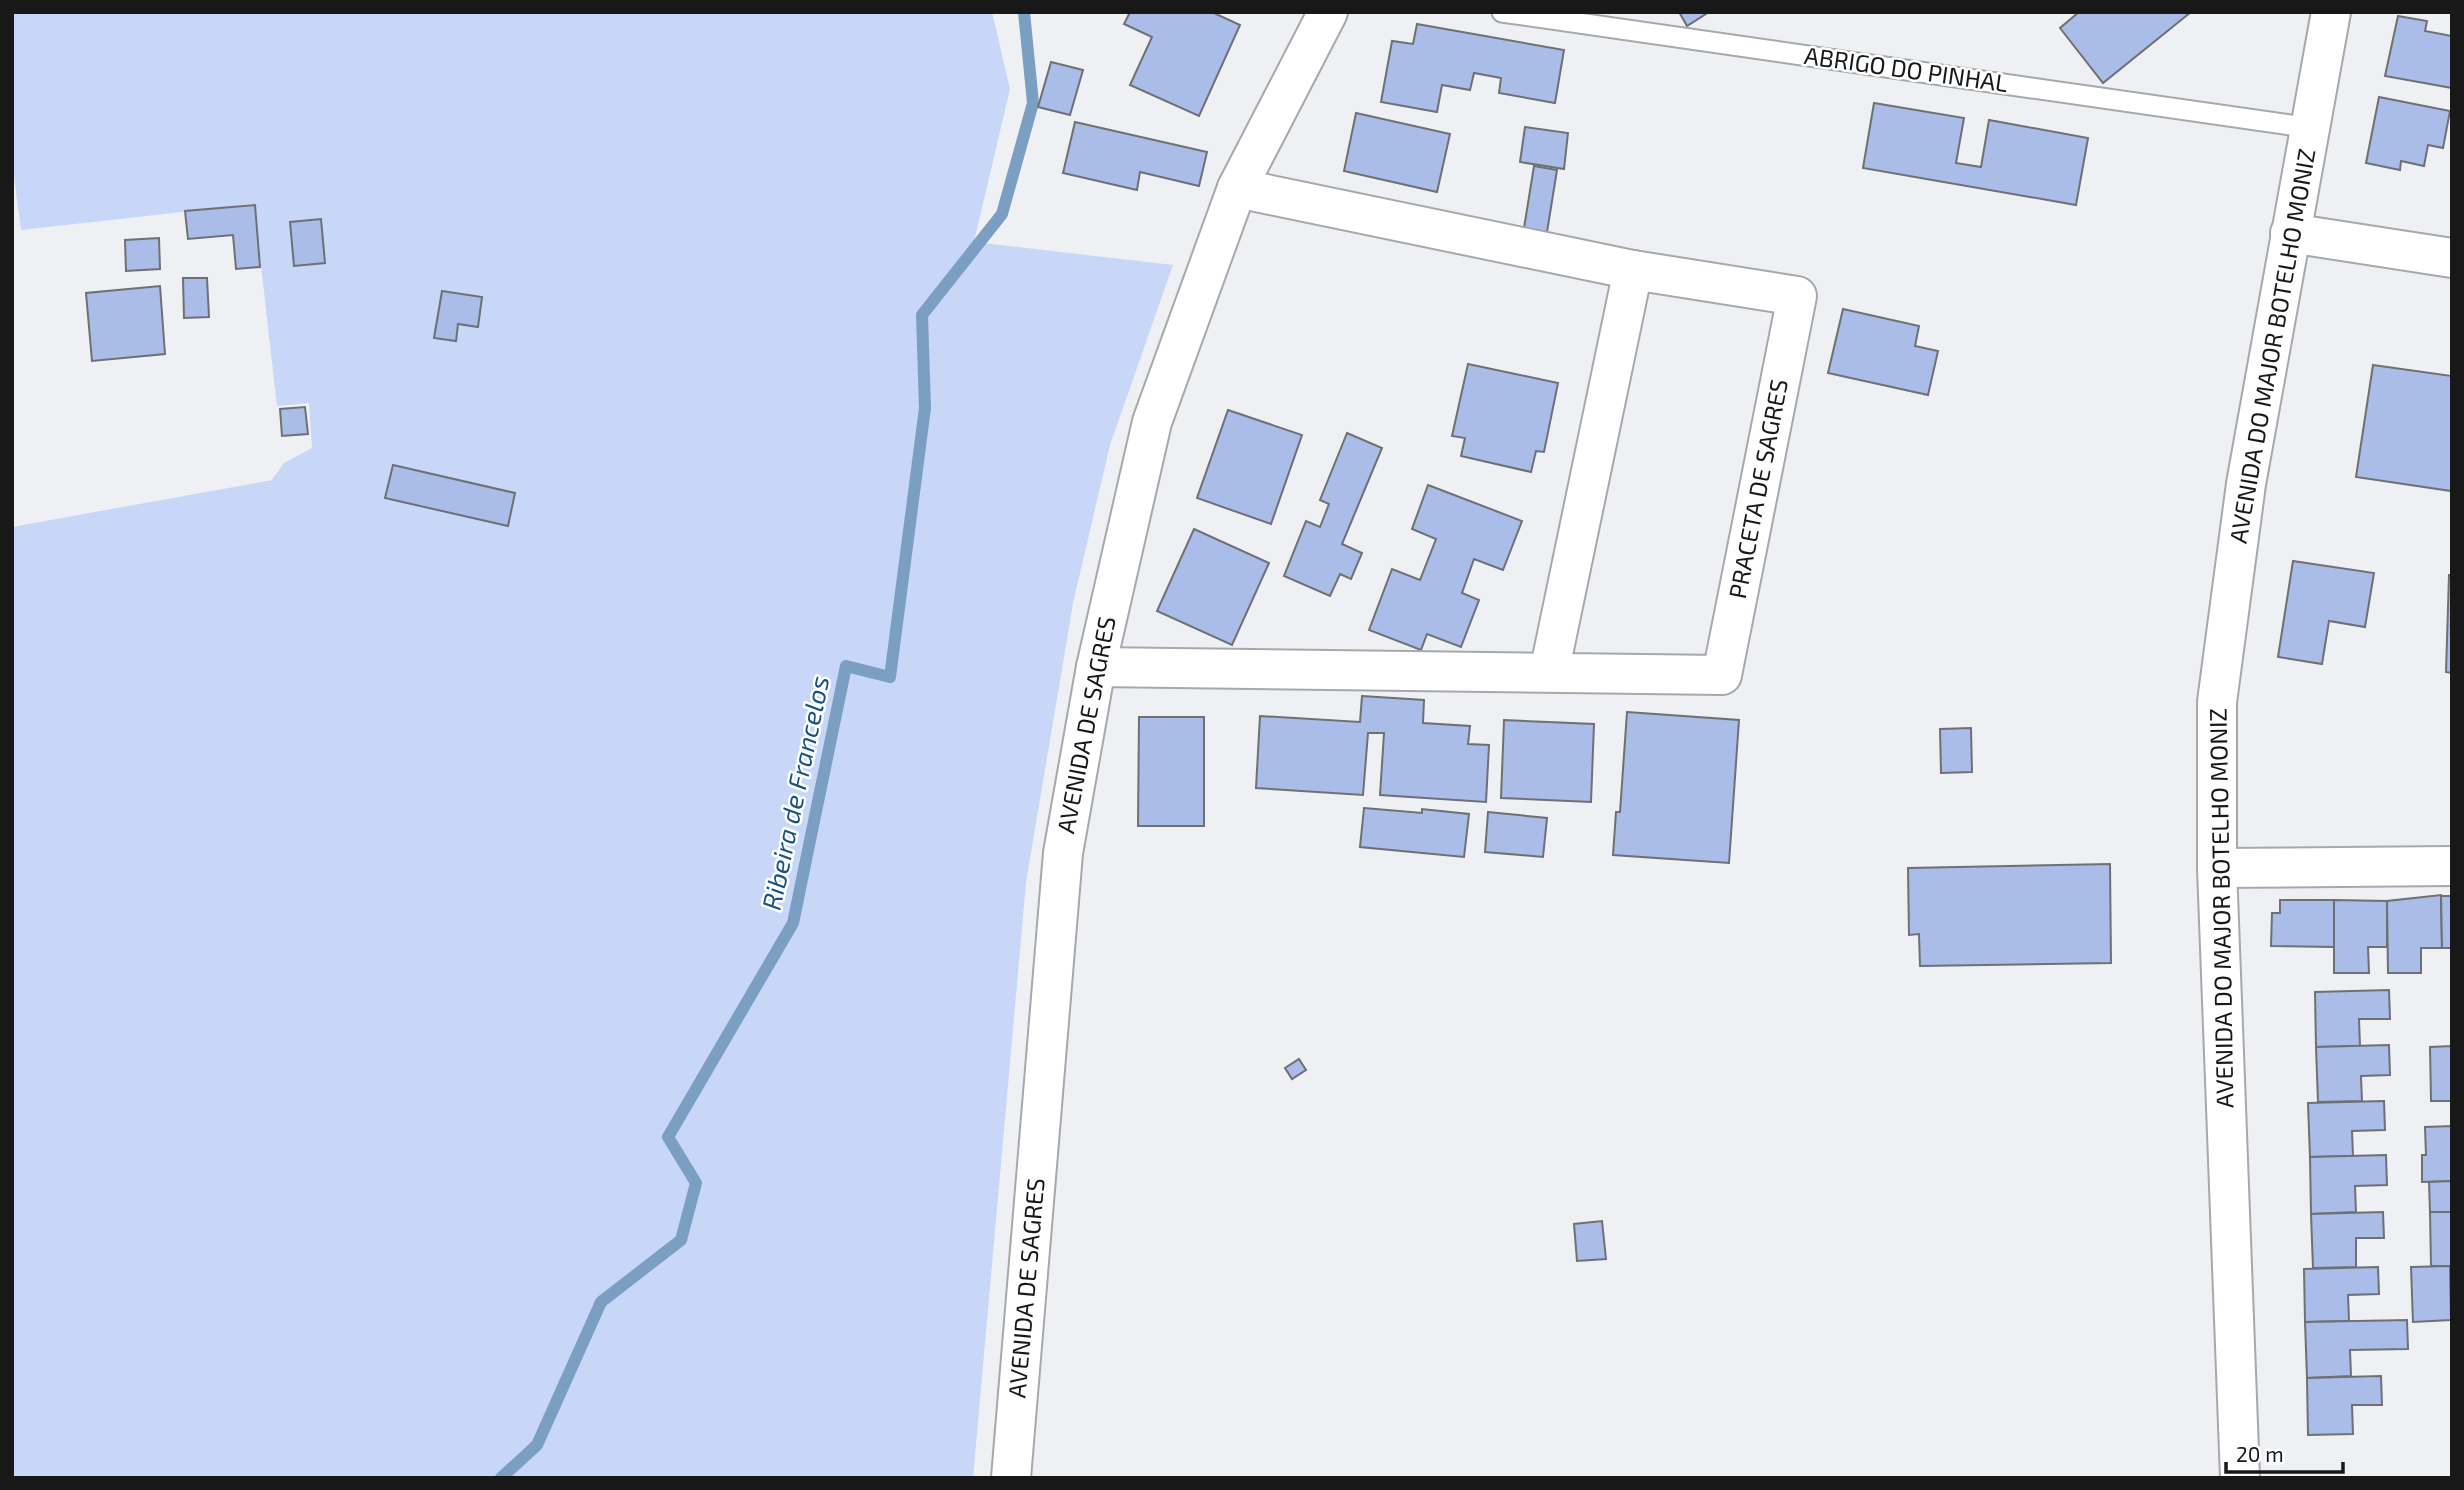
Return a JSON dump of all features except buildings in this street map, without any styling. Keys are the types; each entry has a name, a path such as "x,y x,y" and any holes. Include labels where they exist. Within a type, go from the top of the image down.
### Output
{"street":[{"name":"AVENIDA DE SAGRES","path":"1011,1478 1063,853 1096,667 1152,422 1237,188 1328,12"},
{"name":"AVENIDA DO MAJOR BOTELHO MONIZ","path":"2240,1478 2217,868 2217,702 2246,484 2331,12"},
{"name":"PRACETA DE SAGRES","path":"1096,667 1722,675 1797,296 1633,270 1237,188"},
{"path":"2290,233 2452,258"},
{"path":"1549,673 1633,270"},
{"path":"2217,868 2452,866"}],"lane":[{"name":"ABRIGO DO PINHAL","path":"1502,12 2311,128"}],"shaded area":[{"path":"12,12 992,12 1010,89 974,242 1173,265 1110,445 1073,603 1026,883 973,1478 12,1478 12,527 272,480 284,463 312,448 309,403 277,406 254,204 21,230 12,161"}],"waterway":[{"name":"Ribeira de Francelos","path":"501,1478 537,1445 601,1302 681,1240 696,1183 668,1137 793,923 846,666 890,677 925,408 922,315 1002,214 1033,103 1024,12"}]}
